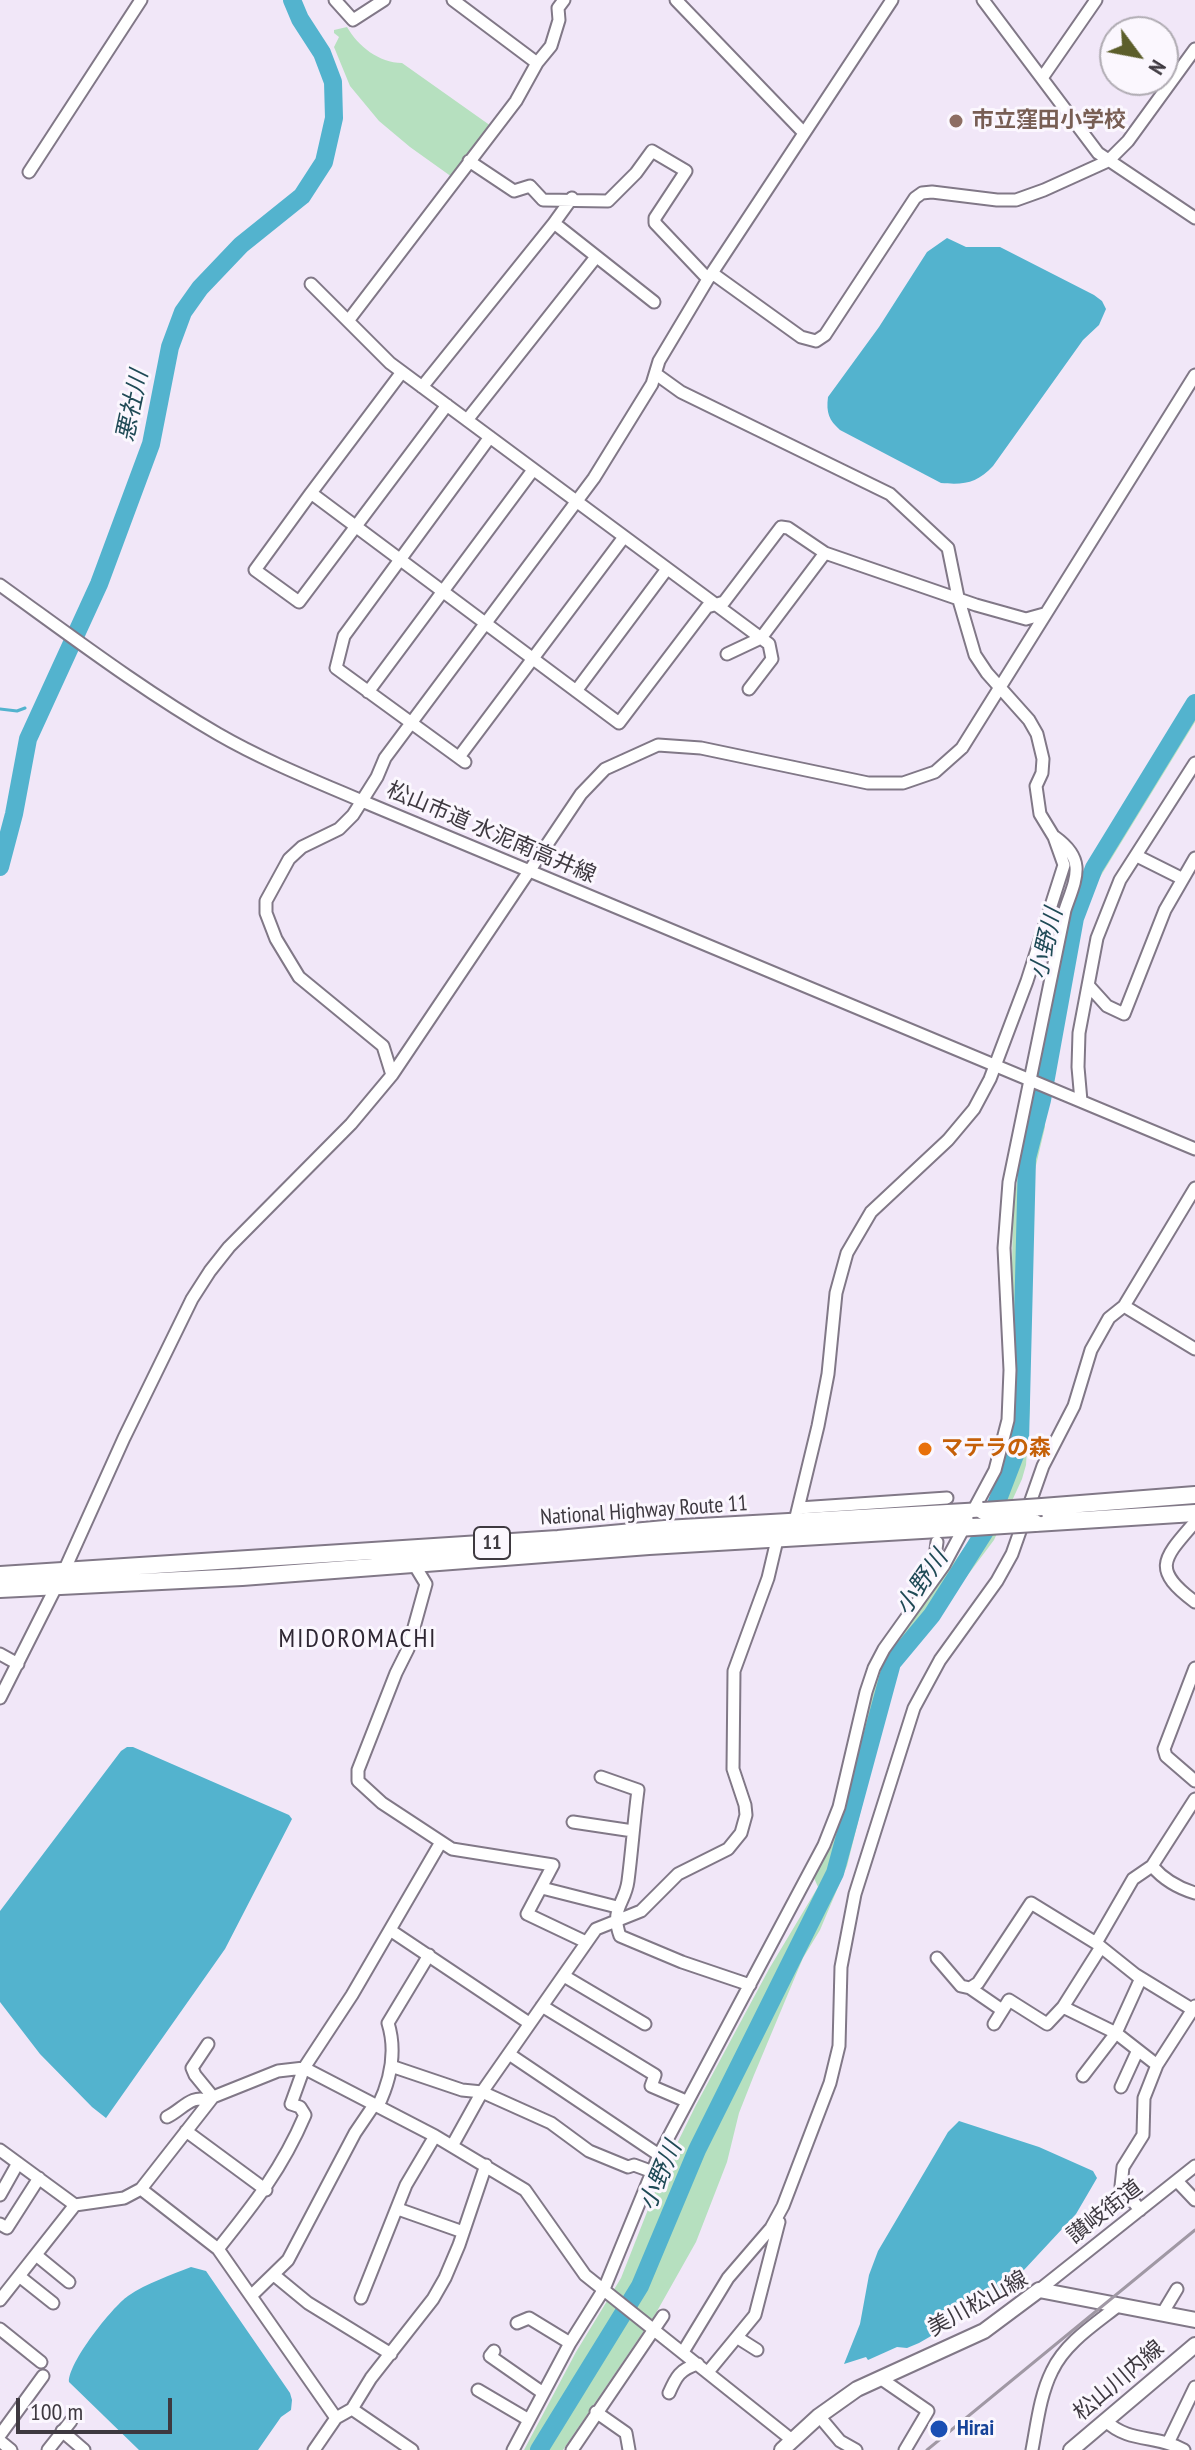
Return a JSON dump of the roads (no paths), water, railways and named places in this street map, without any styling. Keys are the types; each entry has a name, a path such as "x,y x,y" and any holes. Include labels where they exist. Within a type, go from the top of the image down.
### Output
{"highway":[{"name":"National Highway Route 11","path":"1039,1515 1195,1495"},
{"name":"National Highway Route 11","path":"409,1555 777,1540 1039,1515 1195,1513"},
{"name":"National Highway Route 11","path":"0,1575 60,1578 242,1577 409,1555 797,1516 973,1519"},
{"name":"National Highway Route 11","path":"0,1589 60,1578"}],"main road":[{"name":"美川松山線","path":"787,2445 819,2416 857,2389 984,2331 1039,2290 1195,2320"},
{"name":"松山川内線","path":"1071,2450 1195,2345"}],"street":[{"path":"29,172 141,0"},
{"path":"335,0 353,20 384,0"},
{"path":"453,0 537,63"},
{"path":"348,321 516,101 537,63 551,46 559,20 558,8 564,0"},
{"path":"676,0 804,133"},
{"path":"392,1075 383,1046 299,977 276,939 266,913 266,901 289,859 302,847 339,829 362,801 385,758 594,478 710,276 892,0"},
{"path":"983,0 1098,153 1195,218"},
{"path":"1042,78 1096,0"},
{"path":"469,161 514,191 530,186 543,200 572,198 608,201 636,173 652,151 686,171 655,218 655,223 710,276 801,337 816,341 825,335 909,207 922,193 1016,200 1108,161 1128,141 1195,49"},
{"path":"422,387 572,198"},
{"path":"554,223 654,302"},
{"path":"467,420 596,257"},
{"path":"311,284 402,372 769,644 772,659 749,689"},
{"path":"402,372 255,570 299,602 447,405"},
{"path":"452,2146 482,2092 596,1929 641,1911 678,1874 728,1849 741,1833 746,1815 733,1769 734,1671 768,1578 777,1540 797,1516 825,1387 836,1293 847,1253 871,1212 948,1140 974,1109 995,1065 1064,865 1054,837 1040,814 1036,798 1043,759 1037,734 975,655 948,548 890,494 681,392 656,374"},
{"path":"0,1698 192,1299 229,1247 351,1124 392,1075 581,794 605,769 658,745 701,748 868,783 903,783 935,772 962,748 1195,375"},
{"path":"490,437 344,636 336,668 368,692 462,759 532,659 624,537"},
{"path":"368,692 533,470"},
{"path":"311,493 619,723 707,607 724,602 781,527 788,528 825,553 958,597 1026,619 1044,614"},
{"path":"727,654 761,638 825,553"},
{"path":"576,691 667,569"},
{"name":"松山市道 水泥南高井線","path":"0,585 216,733 258,755 1195,1149"},
{"path":"1081,1101 1079,1033 1097,938 1120,880 1195,763"},
{"path":"513,2450 570,2343 606,2290 659,2155 814,1867 833,1825 874,1668 973,1519 995,1470 1008,1420 1010,1370 1005,1234 1009,1182 1065,910 1078,866 1073,855 1054,837"},
{"path":"1137,856 1181,878"},
{"path":"1088,985 1107,1006 1124,1014 1165,910 1195,858"},
{"path":"708,2372 755,2315 783,2206 836,2063 841,1967 855,1894 914,1708 940,1660 989,1593 1012,1554 1043,1466 1074,1406 1091,1350 1109,1318 1124,1306 1195,1188"},
{"path":"1124,1306 1195,1349"},
{"path":"797,1516 947,1498"},
{"path":"1195,1522 1167,1558 1165,1570 1170,1582 1195,1602"},
{"path":"928,1591 926,1585 934,1564 937,1542"},
{"path":"409,1555 426,1584 408,1649 391,1683 357,1776 358,1781 382,1803 452,1849 553,1865 527,1914 586,1942"},
{"path":"0,1654 18,1664"},
{"path":"1195,1668 1164,1749 1166,1756 1195,1781"},
{"path":"601,1777 638,1790 628,1886 617,1907 615,1922 620,1936 682,1962 750,1985"},
{"path":"994,2024 1009,2000 1047,2024 1063,2007 1133,1879 1152,1866 1195,1799"},
{"path":"573,1822 633,1831"},
{"path":"218,2249 266,2190 293,2144 305,2115 300,2107 291,2104 304,2068 441,1842"},
{"path":"1152,1866 1174,1884 1195,1893"},
{"path":"542,1888 617,1907"},
{"path":"970,1988 978,1983 1031,1903 1099,1945 1141,1978 1194,2008 1157,2065 1144,2098 1143,2135 1123,2167 1121,2186 1140,2210"},
{"path":"390,1930 529,2023"},
{"path":"251,2296 288,2260 355,2133 387,2088 393,2039 388,2023 429,1955"},
{"path":"937,1958 961,1986 970,1988 1002,2010"},
{"path":"564,1976 645,2024"},
{"path":"1083,2076 1116,2033 1141,1978"},
{"path":"542,2006 655,2075 651,2086 686,2101"},
{"path":"1063,2007 1116,2033 1157,2065"},
{"path":"208,2044 192,2068 211,2099"},
{"path":"1121,2087 1137,2052"},
{"path":"509,2054 659,2155"},
{"path":"391,2066 451,2087 482,2092 551,2123 589,2151 628,2167 634,2165 653,2172"},
{"path":"0,2151 75,2205 116,2200 141,2189 211,2099 278,2071 304,2068 435,2136 525,2190 580,2269 708,2372 787,2445"},
{"path":"167,2117 192,2099 211,2099"},
{"path":"186,2131 266,2190"},
{"path":"361,2298 406,2185 435,2136"},
{"path":"0,2195 18,2163"},
{"path":"332,2450 317,2445 336,2418 352,2409 371,2378 433,2299 445,2278 486,2165"},
{"name":"讃岐街道","path":"1039,2290 1195,2166"},
{"path":"0,2224 7,2228 39,2178"},
{"path":"1177,2181 1195,2200"},
{"path":"141,2189 218,2249 336,2418"},
{"path":"0,2300 75,2205"},
{"path":"683,2352 728,2278 771,2228 783,2206"},
{"path":"398,2209 463,2232"},
{"path":"36,2255 69,2282"},
{"path":"274,2275 308,2303 391,2354"},
{"path":"19,2276 53,2303"},
{"path":"1162,2314 1177,2289"},
{"path":"1032,2450 1053,2367 1081,2335 1119,2305"},
{"path":"572,2450 663,2316"},
{"path":"517,2323 529,2318 570,2343"},
{"path":"0,2329 41,2362"},
{"path":"738,2338 757,2350"},
{"path":"494,2351 490,2356 543,2393"},
{"path":"669,2393 678,2374 698,2364"},
{"path":"11,2450 0,2438 43,2376"},
{"path":"880,2378 928,2411 905,2450"},
{"path":"1169,2441 1195,2387"},
{"path":"478,2390 529,2420"},
{"path":"352,2409 412,2450"},
{"path":"596,2412 626,2433 623,2449"},
{"path":"819,2416 840,2441 856,2450"},
{"path":"48,2450 71,2421"},
{"path":"1106,2421 1122,2433 1169,2441 1184,2450"},
{"path":"62,2431 84,2450"}],"water":[{"path":"947,238 966,247 1000,247 1094,295 1106,309 1099,325 1083,340 993,466 970,482 957,484 941,483 840,430 827,408 828,397 879,327 927,252"},
{"path":"127,1747 289,1815 292,1819 225,1949 106,2118 40,2054 0,2002 0,1911"},
{"path":"959,2121 1039,2147 1093,2171 1097,2178 1076,2214 995,2299 919,2343 907,2348 897,2347 868,2360 866,2357 844,2364 860,2324 869,2275 878,2251 948,2132"},
{"path":"191,2267 206,2271 290,2393 291,2410 281,2417 258,2450 139,2450 69,2382 83,2349 121,2302 143,2287"}],"waterway":[{"name":"悪社川","path":"0,867 28,739 99,584 151,444 170,347 183,312 200,288 241,245 302,196 324,162 334,118 333,82 322,53 292,0"},
{"name":"小野川","path":"539,2450 640,2286 697,2150 835,1873 892,1663 932,1615 987,1528 1020,1442 1027,1158 1042,1100 1075,918 1094,868 1195,703"},
{"path":"0,709 17,711 25,708"}],"railway":[{"path":"927,2450 1195,2230"}],"place":[{"name":"市立窪田小学校","path":"956,121"},
{"name":"マテラの森","path":"925,1449"},
{"name":"Hirai","path":"939,2429"}],"district":[{"name":"MIDOROMACHI","path":"358,1640"}]}
